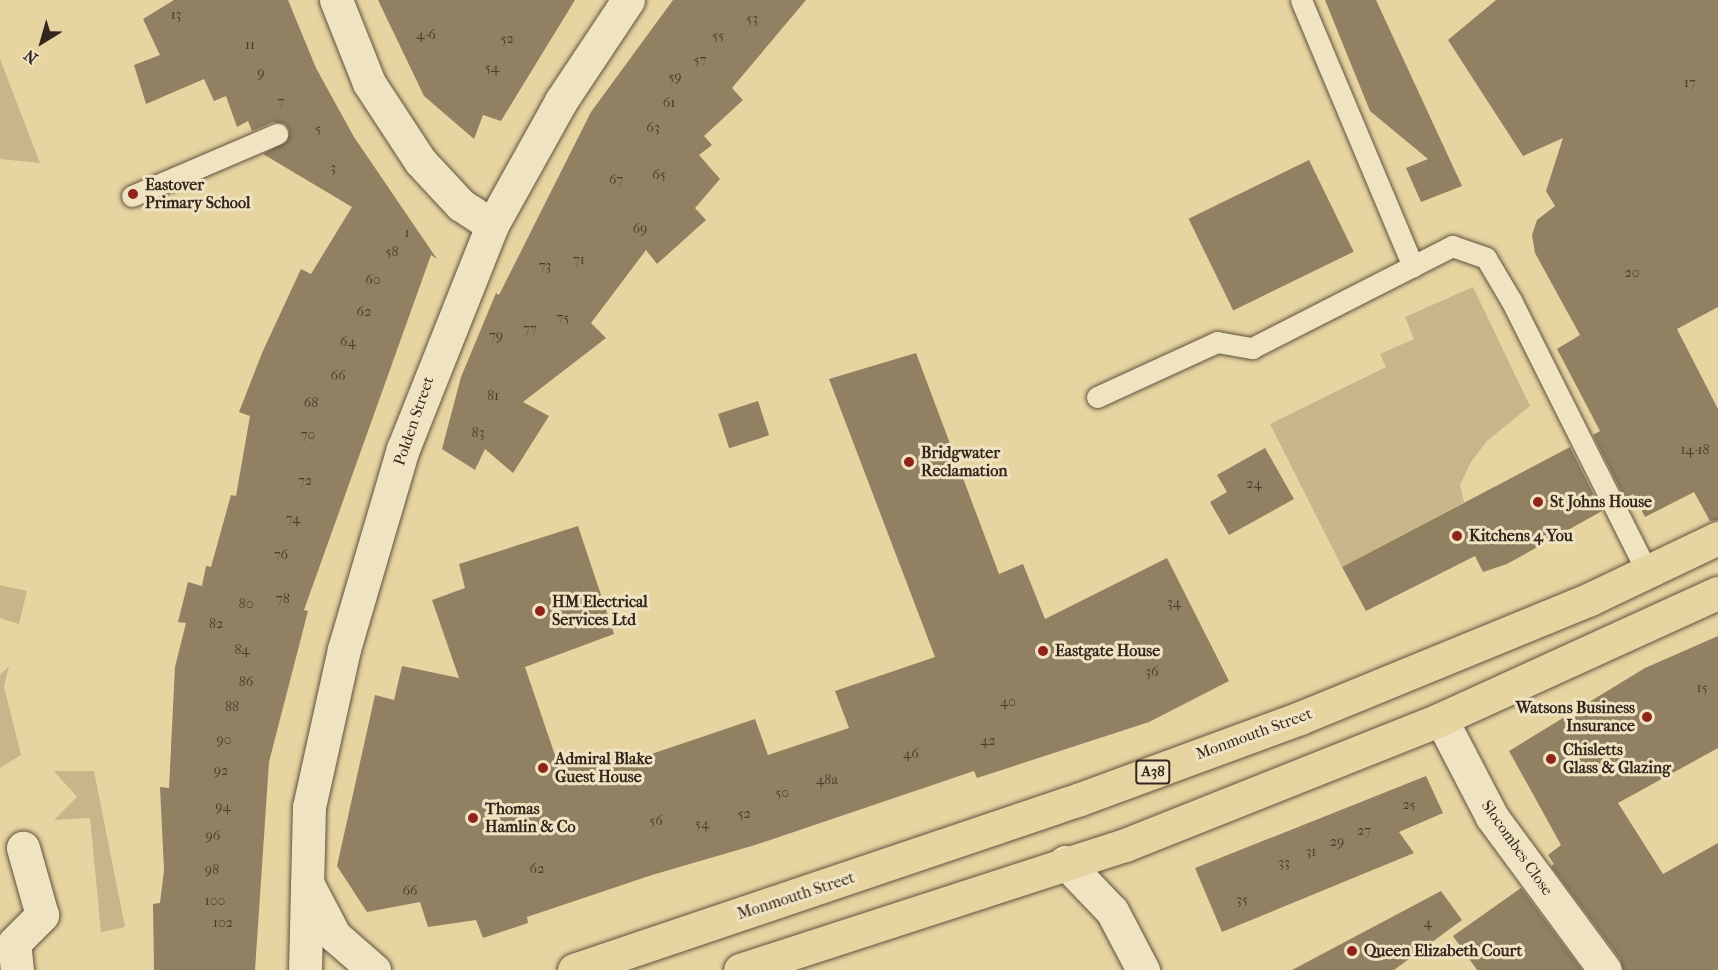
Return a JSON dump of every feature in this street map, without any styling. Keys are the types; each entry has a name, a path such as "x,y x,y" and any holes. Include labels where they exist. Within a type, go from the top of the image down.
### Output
{"main road":[{"name":"Monmouth Street","path":"574,970 1080,799 1406,676 1648,574 1718,538"},
{"path":"740,970 1065,862 1125,845 1441,719 1718,593"}],"street":[{"path":"336,0 369,83 414,152 461,206 492,225"},
{"name":"Polden Street","path":"305,970 305,880 309,807 344,649 403,449 492,225 561,101 628,0"},
{"name":"Slocombes Close","path":"1441,719 1492,818 1605,970"},
{"path":"10,953 42,915 23,848"},
{"path":"1065,862 1112,911 1143,970"},
{"path":"305,880 335,936 374,970"}],"lane":[{"path":"1301,0 1413,266"},
{"path":"132,196 277,134"},
{"path":"1097,397 1217,342 1252,348 1452,246 1486,258 1512,302 1648,574"}],"shaded area":[{"path":"0,59 40,163 0,159"},
{"path":"1473,287 1530,406 1487,441 1471,462 1460,485 1464,502 1342,567 1270,424 1386,367 1380,354 1414,339 1405,317"},
{"path":"0,585 27,591 19,624 0,618"},
{"path":"9,666 4,687 21,755 0,768 0,675"},
{"path":"54,771 94,771 125,927 101,932 90,818 54,820 77,797"}],"building":[{"path":"174,0 288,0 316,68 354,137 437,259 431,255 304,610 308,611 269,762 255,970 154,970 153,904 160,903 164,870 160,787 169,788 175,667 186,623 178,622 188,582 202,586 206,566 211,567 231,495 236,496 250,416 239,412 262,353 301,269 311,274 352,207 263,154 287,141 289,130 285,124 273,122 252,131 248,121 237,127 226,96 214,101 204,79 146,104 134,65 160,55 143,19"},
{"path":"378,0 575,0 501,121 483,115 474,139 424,96"},
{"path":"673,0 806,0 732,88 743,100 704,136 712,145 699,155 720,179 695,208 706,220 657,264 646,250 591,323 606,338 523,402 549,416 513,473 485,449 475,470 442,449 461,377 496,293 499,295 591,112"},
{"path":"1325,0 1376,0 1462,186 1421,202 1406,168 1428,159 1370,111"},
{"path":"1496,0 1718,0 1718,307 1677,329 1718,409 1718,520 1710,521 1694,492 1645,517 1633,494 1625,499 1593,435 1600,431 1557,349 1580,335 1535,253 1532,235 1537,220 1555,206 1546,191 1563,138 1523,156 1448,40"},
{"path":"1309,160 1354,252 1233,310 1189,219"},
{"path":"916,353 999,574 1023,564 1045,619 1167,558 1229,681 1149,722 977,778 974,771 755,845 652,875 527,917 528,923 483,938 476,920 428,927 420,902 367,912 337,866 375,695 394,700 402,666 459,678 432,600 465,588 459,564 578,526 614,634 525,667 560,770 611,753 616,766 755,719 768,755 849,728 835,691 935,657 829,379"},
{"path":"758,401 769,435 729,448 718,414"},
{"path":"1570,447 1602,511 1507,564 1483,572 1475,556 1366,611 1342,567"},
{"path":"1265,448 1294,499 1229,535 1210,502 1227,492 1217,475"},
{"path":"1718,636 1718,748 1618,803 1663,874 1718,843 1718,970 1623,970 1620,959 1551,866 1554,864 1548,855 1561,845 1509,751 1645,668"},
{"path":"1426,776 1443,813 1399,832 1414,853 1222,932 1195,868"},
{"path":"1521,888 1582,970 1477,970 1453,936"},
{"path":"1441,891 1462,920 1394,970 1292,970"}],"place":[{"name":"Eastover Primary School","path":"133,194"},
{"name":"Bridgwater Reclamation","path":"909,462"},
{"name":"St Johns House","path":"1538,502"},
{"name":"Kitchens 4 You","path":"1457,536"},
{"name":"HM Electrical Services Ltd","path":"540,611"},
{"name":"Eastgate House","path":"1043,651"},
{"name":"Watsons Business Insurance","path":"1647,717"},
{"name":"Chisletts Glass & Glazing","path":"1551,759"},
{"name":"Admiral Blake Guest House","path":"543,768"},
{"name":"Thomas Hamlin & Co","path":"473,818"},
{"name":"Queen Elizabeth Court","path":"1352,951"}]}
